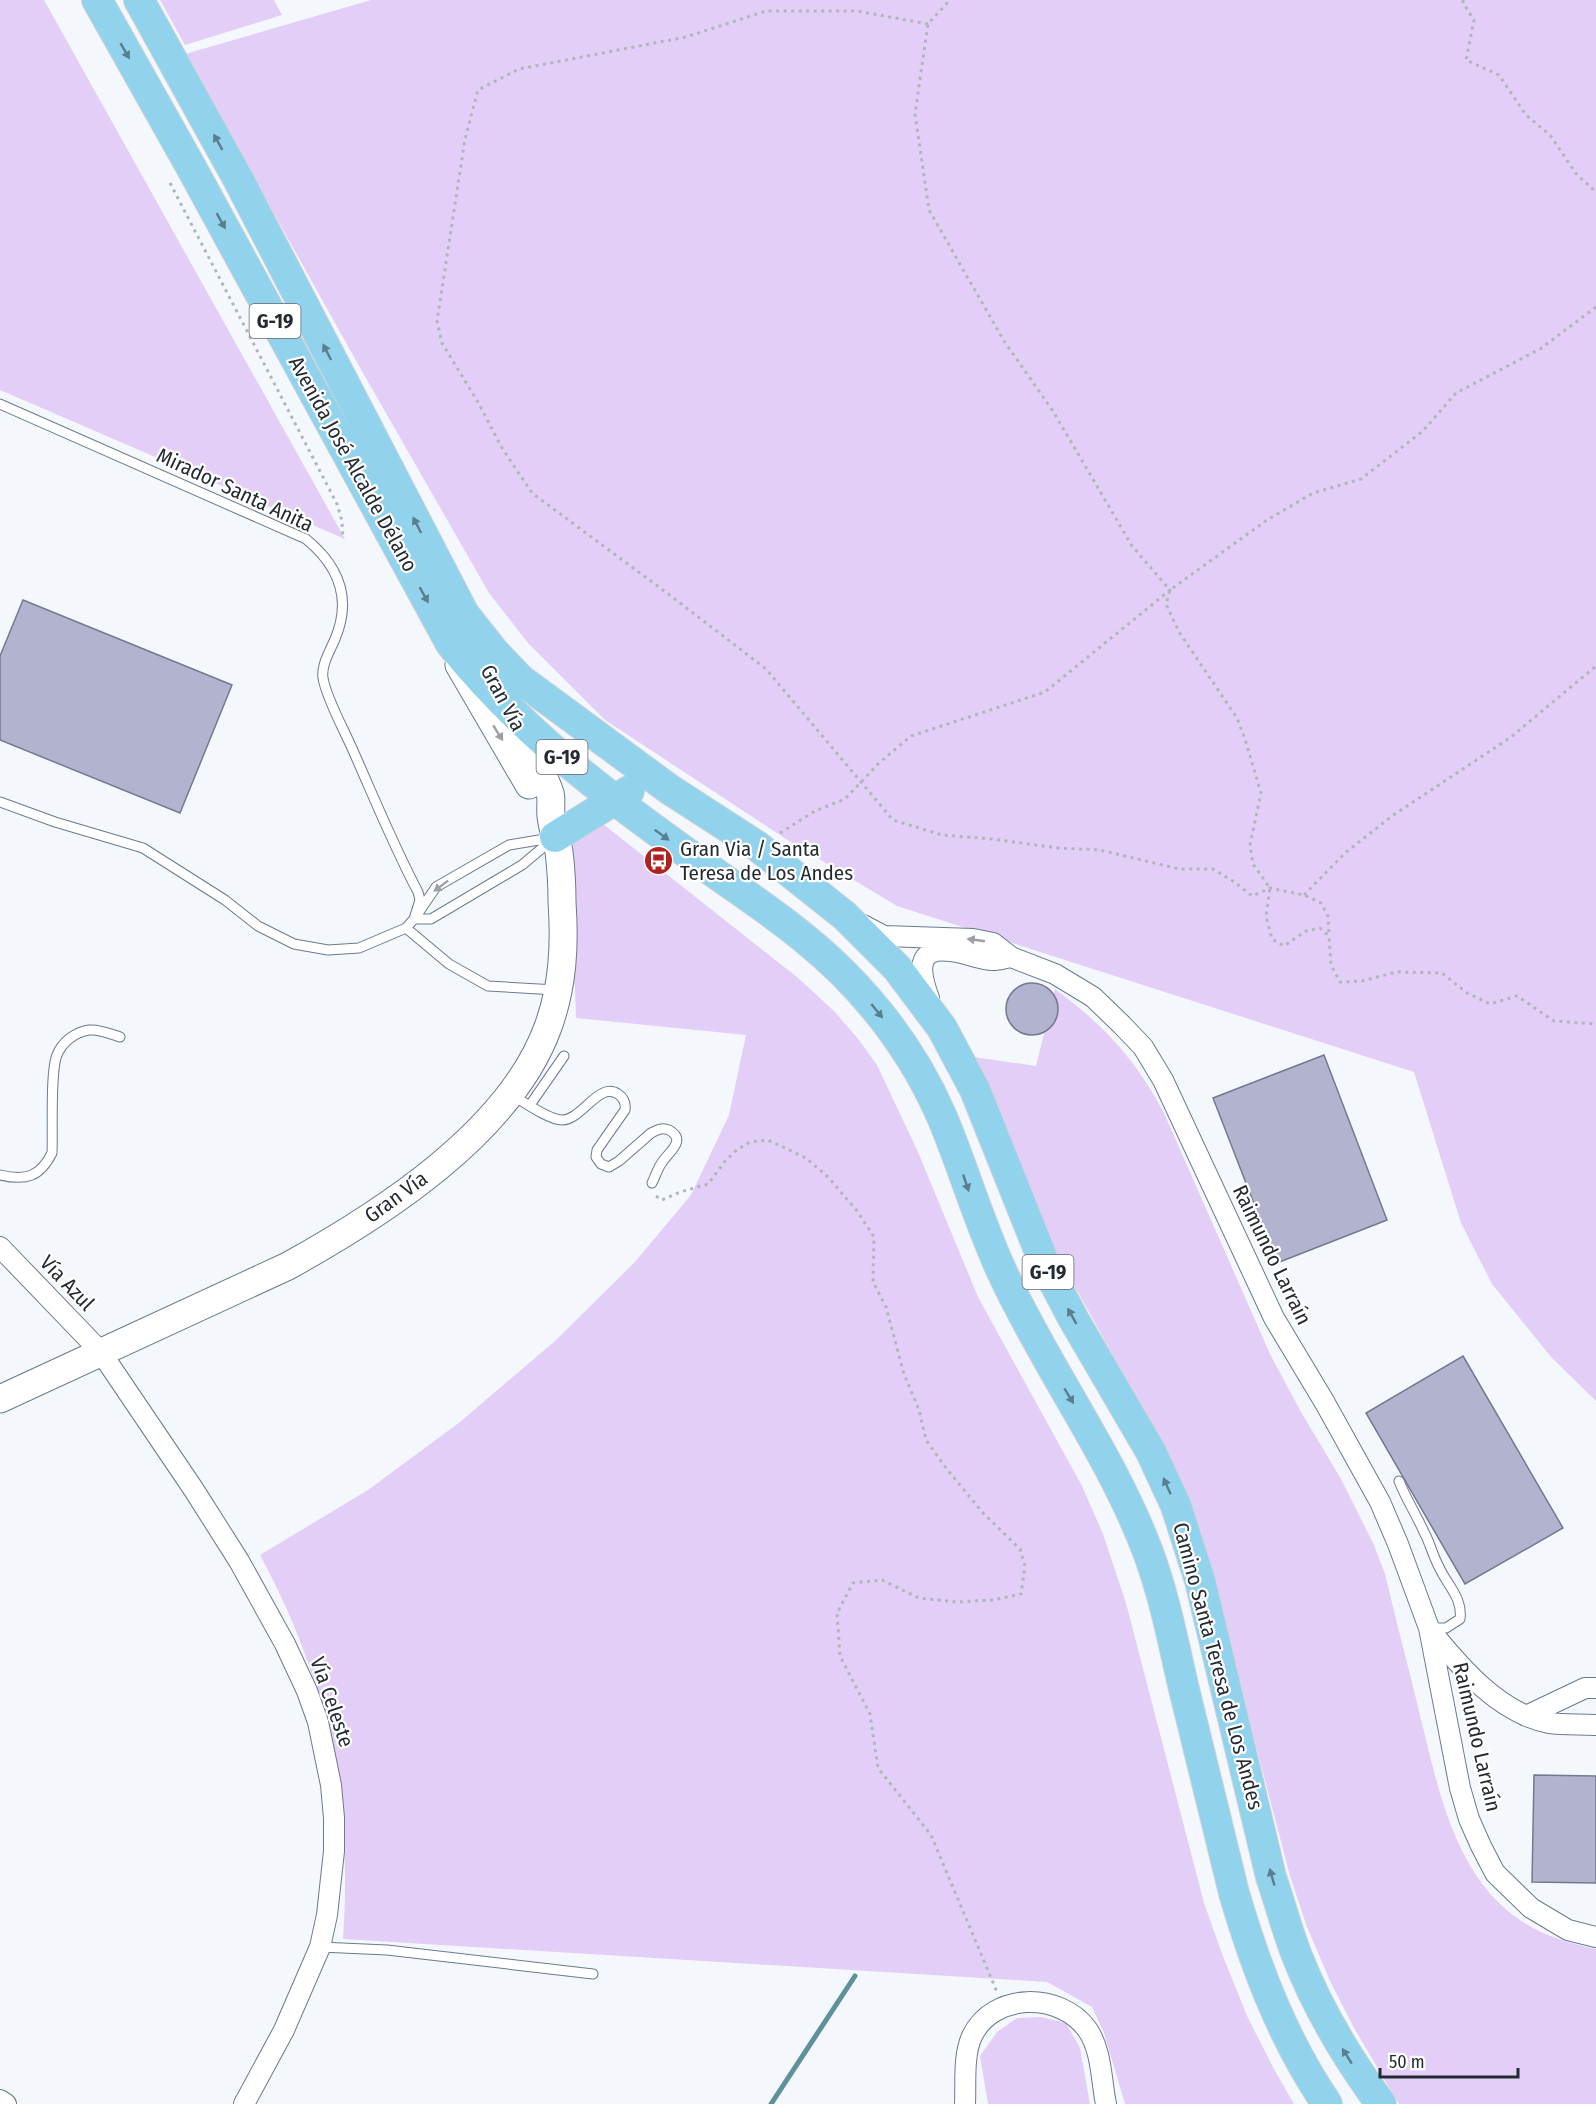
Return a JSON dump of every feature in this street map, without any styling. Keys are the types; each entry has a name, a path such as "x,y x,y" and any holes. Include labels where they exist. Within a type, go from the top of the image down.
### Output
{"main road":[{"name":"Avenida José Alcalde Délano","path":"97,0 191,167 451,644"},
{"name":"Avenida José Alcalde Délano","path":"139,0 238,179 464,614"},
{"name":"Camino Santa Teresa de Los Andes","path":"464,614 495,653 521,680 669,789 757,846 845,916 897,968 942,1028 980,1101 1045,1265 1074,1320 1151,1452 1176,1506 1200,1581 1271,1876 1297,1956 1329,2025 1349,2059 1381,2104"},
{"name":"Gran Vía","path":"0,1399 278,1271 329,1244 397,1198 438,1166 490,1118 521,1100 559,990 564,940 561,881 551,795 511,712 487,673 464,614"},
{"name":"Camino Santa Teresa de Los Andes","path":"451,644 479,680 511,712 614,800 794,930 844,973 887,1023 925,1082 954,1146 978,1216 1002,1272 1049,1363 1103,1454 1148,1553 1164,1605 1246,1937 1277,2018 1326,2104"},
{"name":"Gran Vía","path":"451,644 458,664 553,827"},
{"path":"553,827 640,787 655,786 669,789"},
{"path":"698,861 748,880 772,894 798,912 859,969 881,972 897,968"}],"street":[{"name":"Raimundo Larraín","path":"845,916 884,936 973,939 993,943 1011,957 1054,974 1093,997 1143,1047 1163,1080 1274,1318 1380,1502 1429,1628 1460,1788 1469,1819 1495,1873 1531,1908 1568,1930 1596,1937"},
{"name":"Raimundo Larraín","path":"897,968 931,948 992,960 1011,957"},
{"path":"942,1028 924,985 921,970 928,956 935,952 950,950"},
{"name":"Vía Azul","path":"0,1247 100,1351"},
{"name":"Vía Celeste","path":"100,1351 239,1561 285,1644 307,1691 326,1753 334,1818 334,1851 332,1883 320,1947 284,2030 244,2104"},
{"name":"Raimundo Larraín","path":"1429,1628 1452,1657 1480,1685 1512,1708 1526,1716 1550,1723 1596,1725"},
{"path":"1526,1716 1585,1688 1596,1688"},
{"path":"964,2104 967,2057 971,2038 982,2021 1004,2007 1024,2002 1048,2003 1061,2008 1080,2021 1093,2040 1097,2052 1106,2104"},
{"path":"0,2100 6,2104"}],"lane":[{"name":"Mirador Santa Anita","path":"0,404 306,539 324,555 334,570 339,586 343,600 343,616 324,666 323,678 339,720 418,892 420,900 414,919"},
{"path":"0,802 55,822 143,848 225,900 258,926 294,944 328,950 359,948 406,928 436,887 508,845 553,827"},
{"path":"414,919 431,919 522,865 553,827"},
{"path":"406,928 449,964 488,986 559,990"},
{"path":"0,1175 15,1178 34,1175 48,1162 52,1153 54,1066 61,1047 75,1034 84,1031 92,1030 120,1037"},
{"path":"564,1056 521,1100 561,1120 571,1119 608,1091 622,1096 626,1104 625,1110 597,1150 596,1157 601,1164 609,1167 651,1133 668,1129 674,1134 677,1142 675,1148 663,1159 652,1183"},
{"path":"1399,1481 1424,1531 1439,1568 1461,1609 1460,1618 1446,1628 1429,1628"},
{"path":"320,1947 387,1950 593,1974"}],"path":[{"path":"950,0 928,24 915,114 929,210 1004,341 1053,411 1132,546 1170,590"},
{"path":"1463,0 1474,20 1466,60 1499,75 1526,115 1550,135 1577,175 1596,192"},
{"path":"928,24 857,11 766,11 686,37 519,69 478,90 465,139 437,321 442,343 480,404 502,448 532,493 672,596 766,669 893,820 942,835 1058,848 1100,850 1179,869 1213,869 1252,896 1270,888 1304,895 1321,903 1329,916 1331,965 1340,982 1362,981 1396,972 1442,973 1467,993 1490,1004 1517,996 1554,1021 1596,1024"},
{"path":"166,175 337,504 342,521 343,539"},
{"path":"779,834 815,811 845,799 879,763 911,736 1046,692 1170,590 1267,520 1313,493 1361,479 1422,431 1456,393 1540,349 1596,307"},
{"path":"1170,590 1166,604 1179,632 1237,718 1261,793 1250,845 1253,864 1270,888 1266,916 1272,939 1284,946 1306,931 1320,928 1329,936"},
{"path":"1304,895 1345,853 1392,816 1511,737 1596,666"},
{"path":"652,1183 656,1197 662,1200 680,1191 708,1184 726,1160 738,1149 750,1142 768,1140 806,1158 828,1177 857,1210 874,1237 873,1282 886,1307 904,1374 919,1410 926,1440 983,1513 1020,1549 1025,1566 1021,1594 993,1600 957,1602 919,1598 882,1580 853,1583 837,1613 840,1656 870,1714 878,1768 931,1835 1004,2007"}],"shaded area":[{"path":"0,0 44,0 345,539 0,390"},
{"path":"160,0 274,0 282,15 185,45"},
{"path":"371,0 1596,0 1596,1401 1551,1357 1492,1284 1461,1223 1414,1072 897,906 786,839 605,720 528,643 489,593 185,54"},
{"path":"598,820 797,977 835,1012 877,1065 918,1152 978,1297 1082,1486 1103,1534 1126,1603 1204,1903 1248,2018 1294,2104 1125,2104 1104,2033 1092,2007 1047,1982 343,1939 344,1837 339,1789 330,1741 303,1648 260,1555 368,1490 460,1422 555,1341 634,1263 691,1195 729,1115 746,1035 576,1018 575,988 557,843"},
{"path":"1055,989 1104,1030 1142,1076 1164,1113 1270,1354 1341,1479 1374,1545 1385,1574 1441,1797 1463,1853 1478,1878 1497,1901 1520,1920 1556,1938 1596,1949 1596,2104 1399,2104 1354,2028 1330,1981 1307,1927 1290,1876 1212,1578 1163,1446 1059,1258 974,1057 1036,1066"},
{"path":"1041,2017 1066,2023 1080,2048 1090,2104 988,2104 980,2056 997,2032 1017,2018"}],"building":[{"path":"23,600 232,685 180,813 0,740 0,656"},
{"path":"1032,983 1042,985 1050,991 1056,999 1058,1009 1056,1019 1050,1027 1042,1033 1032,1035 1022,1033 1014,1027 1008,1019 1006,1009 1008,999 1014,991 1022,985"},
{"path":"1324,1055 1387,1220 1277,1263 1213,1098"},
{"path":"1463,1356 1563,1528 1465,1584 1366,1413"},
{"path":"1534,1775 1596,1776 1596,1883 1532,1882"}],"waterway":[{"path":"771,2104 855,1976"}],"place":[{"name":"Gran Via / Santa Teresa de Los Andes","path":"659,861"}]}
